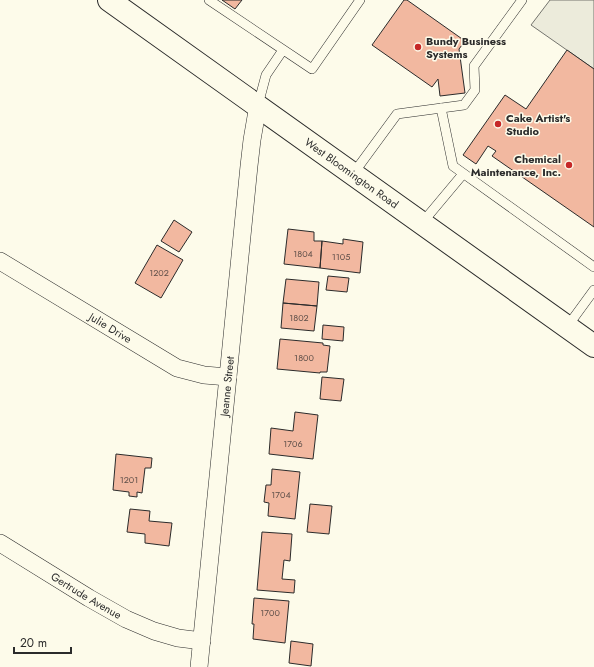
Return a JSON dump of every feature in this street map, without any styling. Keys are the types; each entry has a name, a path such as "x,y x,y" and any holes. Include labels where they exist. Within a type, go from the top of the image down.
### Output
{"main road":[{"name":"West Bloomington Road","path":"109,0 594,346"}],"street":[{"name":"Jeanne Street","path":"199,667 252,140 258,105"},
{"name":"Julie Drive","path":"0,261 177,368 204,375 228,377"},
{"name":"Gertrude Avenue","path":"0,543 126,619 154,631 178,638 202,641"}],"lane":[{"path":"209,0 312,70 360,0"},
{"path":"353,174 397,114 464,105 475,90 474,66 522,0"},
{"path":"258,105 266,75 283,50"},
{"path":"441,108 452,166 594,267"},
{"path":"422,223 463,174"},
{"path":"567,327 594,290"}],"shaded area":[{"path":"550,0 594,0 594,69 531,25"}],"building":[{"path":"222,0 242,0 235,9"},
{"name":"Bundy Business Systems","path":"404,0 407,0 465,41 459,49 465,93 440,96 438,79 432,87 372,45"},
{"path":"567,50 594,69 594,227 492,156 496,151 488,146 476,164 463,155 505,95 526,109"},
{"path":"174,220 192,232 179,252 161,241"},
{"path":"288,229 314,232 314,241 322,241 320,268 284,264"},
{"path":"343,239 363,242 360,273 320,268 322,241 343,244"},
{"path":"157,245 183,260 161,298 135,283"},
{"path":"328,276 349,278 347,292 326,290"},
{"path":"286,279 319,282 317,306 283,303"},
{"path":"283,303 317,306 314,331 281,328"},
{"path":"323,325 344,327 343,341 322,339"},
{"path":"280,339 323,343 323,345 330,346 327,372 320,373 277,369"},
{"path":"322,377 344,379 341,401 320,399"},
{"path":"295,412 318,415 313,459 269,454 271,428 293,431"},
{"path":"116,454 152,458 151,468 145,468 142,493 137,492 137,497 129,496 129,492 113,490"},
{"path":"272,469 300,472 295,519 268,516 269,503 264,502 266,485 271,485"},
{"path":"310,504 332,506 329,534 307,532"},
{"path":"130,509 150,511 149,521 172,523 169,546 145,543 145,534 127,532"},
{"path":"262,532 292,534 290,561 284,560 282,579 295,580 294,593 257,590"},
{"path":"254,598 289,601 285,643 253,639 254,624 252,624"},
{"path":"291,641 313,644 311,666 289,663"}],"place":[{"name":"Bundy Business Systems","path":"418,47"},
{"name":"Cake Artist's Studio","path":"498,124"},
{"name":"Chemical Maintenance, Inc.","path":"569,165"}]}
